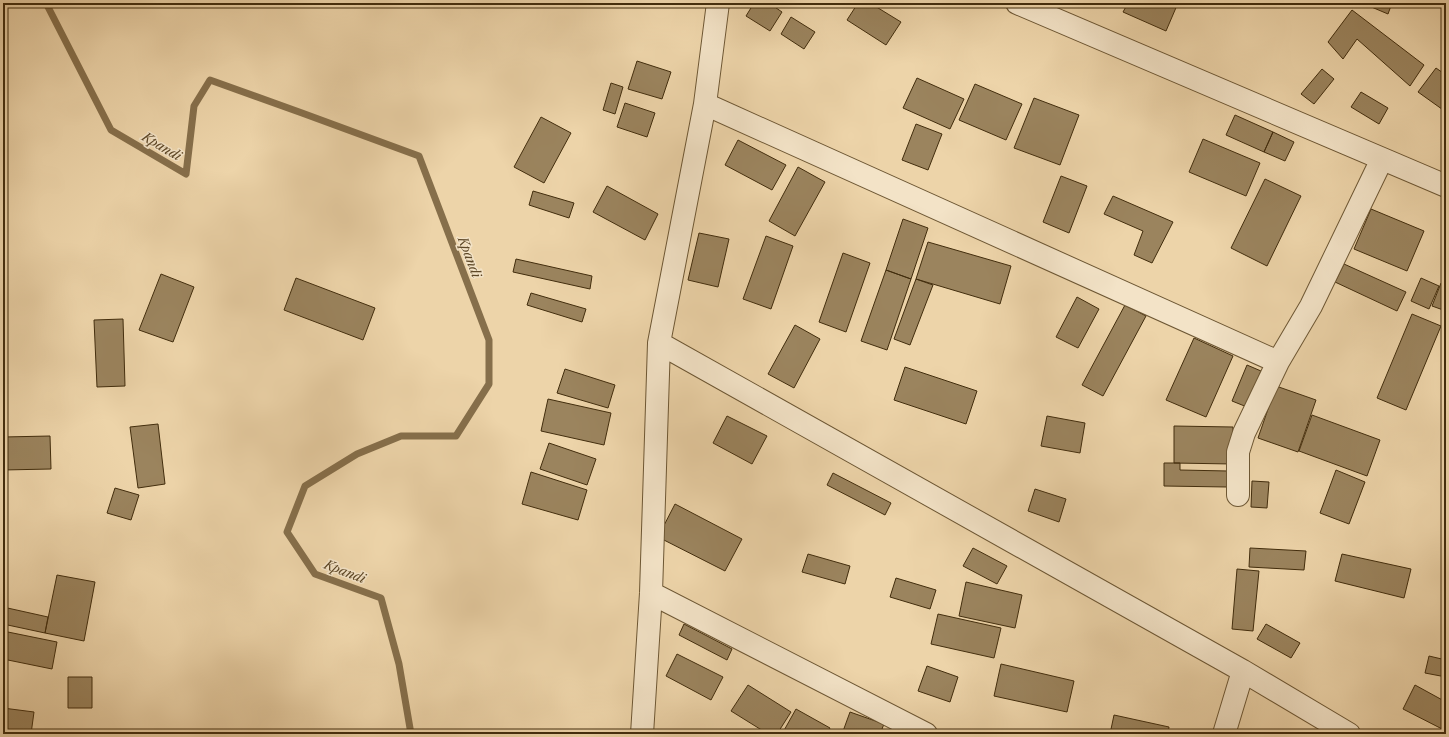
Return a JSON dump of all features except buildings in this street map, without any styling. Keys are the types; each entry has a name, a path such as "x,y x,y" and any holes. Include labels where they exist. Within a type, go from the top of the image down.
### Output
{"street":[{"path":"642,734 651,593 659,343 705,104 718,3"},
{"path":"1017,3 1446,186"},
{"path":"705,104 1278,362"},
{"path":"1238,495 1238,452 1244,433 1278,362 1311,306 1382,159"},
{"path":"659,343 1243,671 1349,734"},
{"path":"651,593 926,734"},
{"path":"1224,734 1243,671"}],"waterway":[{"name":"Kpandi","path":"46,3 111,130 186,174 194,106 210,80 419,156 489,340 489,384 456,436 401,436 357,454 305,486 287,532 315,574 381,598 399,664 411,734"}]}
